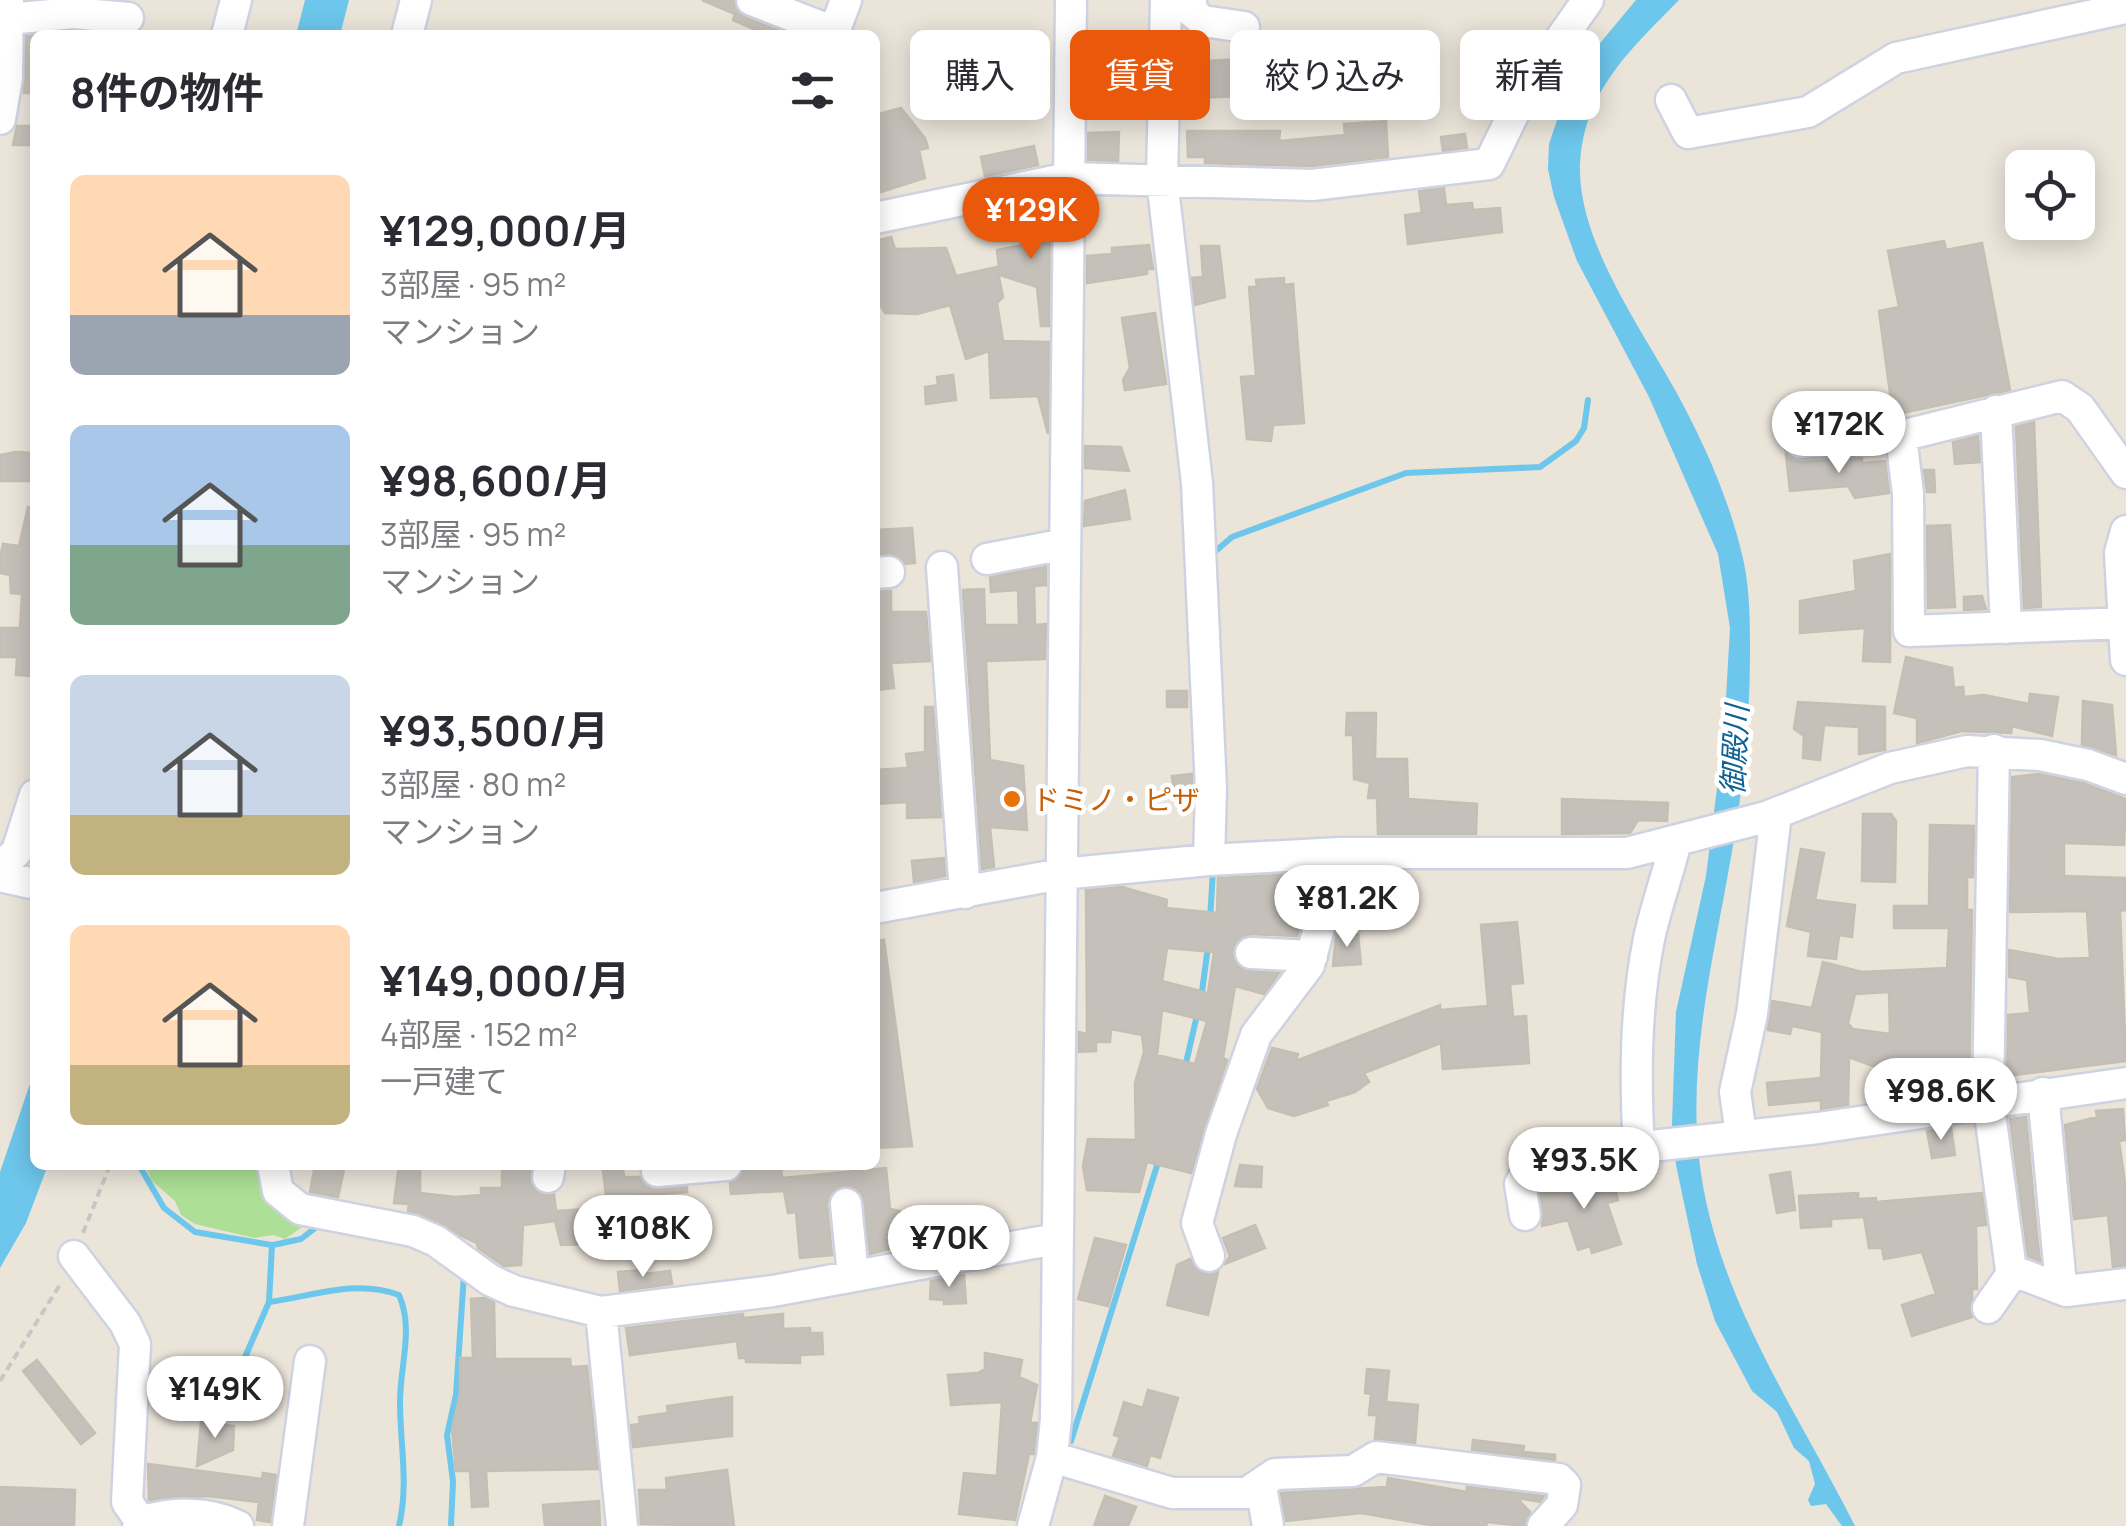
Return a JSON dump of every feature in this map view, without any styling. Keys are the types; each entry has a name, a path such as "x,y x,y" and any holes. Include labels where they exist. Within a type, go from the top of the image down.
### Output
{"street":[{"path":"228,30 236,0"},
{"path":"408,30 416,0"},
{"path":"752,0 826,30"},
{"path":"834,30 846,0"},
{"path":"1033,1526 1052,1457 1056,1419 1071,0"},
{"path":"1166,0 1162,179 1198,483 1211,789 1208,860"},
{"path":"1192,0 1192,12 1203,21 1244,27"},
{"path":"880,217 1069,178 1312,185 1488,164 1526,88 1588,0"},
{"path":"0,119 7,78 6,6 128,18"},
{"path":"1671,100 1688,133 1808,112 1896,58 2126,8"},
{"path":"1800,443 1900,436 2062,396 2080,408 2126,473"},
{"path":"1996,411 2006,628"},
{"path":"1900,436 1908,494 1910,631 2125,622"},
{"path":"2126,531 2120,554 2126,660"},
{"path":"987,559 1065,544"},
{"path":"942,568 965,893"},
{"path":"880,907 1061,874 1208,860 1339,853 1553,856 1626,853 1771,816 1902,764 1967,751 1994,750 2088,765 2126,779"},
{"path":"1988,1308 2014,1271 1988,1100 1994,750"},
{"path":"14,877 30,811"},
{"path":"1735,1135 1735,1092 1752,1014 1771,816"},
{"path":"1645,1148 1636,1082 1641,990 1649,936 1682,839"},
{"path":"1209,1256 1199,1238 1199,1205 1248,1051 1312,956 1339,853"},
{"path":"1251,953 1312,956"},
{"path":"1525,1215 1520,1184 1526,1174 1645,1148 1818,1128 1988,1100 2126,1083"},
{"path":"2043,1093 2060,1274"},
{"path":"273,1170 278,1191 300,1209 413,1231 514,1291 600,1312 701,1302 1056,1240"},
{"path":"846,1204 853,1276"},
{"path":"74,1256 126,1323 135,1344 127,1502 139,1524 156,1517 204,1516 238,1526"},
{"path":"2014,1271 2066,1291 2126,1284"},
{"path":"600,1312 622,1526"},
{"path":"288,1526 310,1361"},
{"path":"1052,1457 1152,1491 1247,1493 1276,1474 1353,1471 1376,1457 1559,1479 1566,1485 1566,1496 1543,1526"},
{"path":"1261,1486 1268,1526"}],"green space":[{"path":"147,1170 270,1170 312,1220 285,1239 273,1235 254,1238 195,1224 181,1215 175,1201 152,1181"}],"water":[{"path":"305,0 349,0 341,30 297,30"},
{"path":"1636,0 1679,0 1642,38 1600,94 1600,43"},
{"name":"御殿川","path":"1557,120 1588,120 1580,172 1590,228 1615,284 1685,409 1715,473 1732,518 1746,574 1749,705 1735,832 1700,1044 1699,1158 1721,1256 1739,1303 1855,1526 1842,1526 1826,1504 1811,1506 1808,1500 1815,1484 1809,1461 1794,1448 1777,1412 1752,1391 1715,1321 1697,1264 1676,1165 1672,1124 1676,1012 1706,876 1724,733 1730,628 1718,554 1649,397 1577,261 1554,197 1548,169 1549,144"},
{"path":"30,1084 30,1170 46,1170 26,1223 0,1268 0,1172"}],"building":[{"path":"702,0 734,0 744,17 777,30 756,30 733,20 735,14"},
{"path":"26,36 30,36 30,93 24,93"},
{"path":"1230,60 1230,97 1210,97 1210,61"},
{"path":"901,108 925,138 928,148 919,150 925,178 880,190 880,114"},
{"path":"1386,121 1388,157 1311,166 1205,163 1205,157 1188,157 1187,131 1280,131 1279,141 1345,135 1344,124"},
{"path":"17,126 30,126 30,145 13,145"},
{"path":"1119,132 1118,161 1088,160 1088,133"},
{"path":"1465,134 1467,148 1443,151 1441,137"},
{"path":"1034,146 1038,165 985,176 981,157"},
{"path":"1444,188 1446,205 1472,203 1473,210 1500,208 1502,232 1408,244 1405,215 1422,213 1419,191"},
{"path":"1050,217 1049,326 1041,326 1037,287 1000,275 997,250 1024,245 1020,223"},
{"path":"891,237 895,249 946,248 956,276 997,267 1003,297 997,303 1003,341 1049,342 1048,434 1038,396 991,398 989,351 966,359 950,305 917,314 885,313 880,304 880,240"},
{"path":"1944,241 1946,250 1982,243 2010,390 1893,415 1879,311 1899,307 1888,251"},
{"path":"1149,245 1153,269 1147,269 1147,274 1087,283 1087,256 1112,254 1112,248"},
{"path":"1201,246 1219,246 1225,297 1195,305 1192,278 1203,277"},
{"path":"1284,278 1284,285 1293,284 1304,423 1273,425 1271,441 1247,439 1241,377 1256,376 1249,287 1257,287 1256,280"},
{"path":"1155,313 1166,384 1125,390 1123,380 1130,368 1122,318"},
{"path":"953,375 956,400 926,404 925,387 938,385 937,377"},
{"path":"2034,422 2041,607 2024,608 2016,427"},
{"path":"1978,436 1980,462 1955,464 1953,442"},
{"path":"1085,446 1121,447 1129,471 1085,468"},
{"path":"30,453 30,481 1,481 0,455"},
{"path":"1786,455 1800,462 1862,458 1862,463 1885,461 1889,493 1855,498 1848,486 1790,491"},
{"path":"1924,470 1934,470 1935,492 1927,492"},
{"path":"1125,490 1130,519 1084,526 1085,501"},
{"path":"30,507 30,676 16,675 17,657 0,657 0,628 20,628 22,594 11,593 10,575 0,573 0,558 3,544 19,546"},
{"path":"1950,525 1955,607 1928,608 1927,526"},
{"path":"912,528 915,563 905,564 896,555 880,554 880,530"},
{"path":"1890,554 1890,662 1863,661 1865,628 1800,633 1800,601 1856,591 1854,561"},
{"path":"1046,567 1046,585 1034,586 1035,625 1046,624 1045,659 986,661 990,760 1023,766 1027,830 990,827 994,867 982,869 963,590 984,589 985,625 1019,625 1018,590 991,592 990,577"},
{"path":"891,591 891,612 926,612 930,661 891,663 894,688 880,689 880,592"},
{"path":"1982,596 1986,609 1964,610 1964,597"},
{"path":"1906,657 1952,668 1954,688 1963,687 1964,697 1984,695 2029,704 2030,694 2058,697 2052,736 2012,726 2011,733 1962,731 1917,743 1917,718 1894,713"},
{"path":"1167,691 1187,691 1187,707 1167,707"},
{"path":"2083,701 2112,705 2116,755 2082,745"},
{"path":"1798,702 1885,707 1885,750 1859,754 1859,727 1824,725 1820,760 1803,758 1804,736 1794,729"},
{"path":"925,707 933,707 941,817 907,818 907,802 880,804 880,770 908,768 906,754 925,752"},
{"path":"1347,713 1376,713 1375,759 1407,759 1408,799 1477,804 1476,834 1378,834 1377,798 1368,798 1370,783 1354,779 1353,735 1346,735"},
{"path":"1192,774 1192,790 1174,792 1172,776"},
{"path":"2038,774 2083,783 2126,799 2124,845 2064,843 2064,876 2126,878 2126,910 2120,911 2126,1061 2007,1076 2008,1015 2030,1013 2027,980 2009,977 2009,950 2059,959 2090,958 2087,911 2010,912 2012,777"},
{"path":"1562,799 1668,803 1667,821 1638,820 1630,833 1562,834"},
{"path":"1863,814 1891,814 1896,821 1895,882 1862,881"},
{"path":"1930,825 1974,826 1973,877 1967,877 1967,910 1972,910 1969,1087 1878,1068 1849,1057 1848,1105 1821,1109 1821,1100 1769,1105 1767,1083 1821,1078 1822,1032 1792,1026 1790,1034 1768,1030 1772,1001 1812,1008 1823,962 1862,972 1947,968 1949,928 1894,928 1894,906 1929,906","holes":["1889,992 1890,1034 1853,1029 1848,1023 1855,994"]},
{"path":"1801,849 1824,853 1815,900 1855,905 1852,937 1839,935 1836,959 1808,956 1811,932 1787,926"},
{"path":"944,858 945,876 914,882 912,861"},
{"path":"1356,872 1382,872 1379,892 1353,890"},
{"path":"1314,873 1297,936 1251,934 1235,944 1232,953 1240,968 1279,973 1264,994 1235,986 1223,1058 1227,1060 1191,1173 1147,1162 1139,1192 1087,1190 1083,1166 1088,1139 1136,1140 1135,1083 1144,1052 1142,1035 1111,1029 1110,1042 1096,1042 1096,1051 1079,1052 1079,1032 1087,1034 1086,890 1122,887 1167,900 1166,908 1217,913 1218,878","holes":["1167,948 1214,952 1208,993 1162,981","1162,1010 1207,1021 1195,1064 1157,1055"]},
{"path":"1517,922 1523,983 1510,984 1513,1017 1526,1016 1529,1063 1443,1069 1441,1043 1364,1073 1369,1082 1355,1092 1326,1101 1328,1105 1294,1116 1268,1108 1257,1089 1272,1048 1298,1054 1296,1061 1440,1005 1440,1010 1488,1006 1481,925"},
{"path":"1358,934 1361,964 1333,966 1336,935"},
{"path":"880,940 884,940 912,1146 880,1148"},
{"path":"2123,1109 2125,1140 2119,1141 2126,1190 2126,1266 2113,1267 2108,1215 2074,1219 2065,1125 2097,1117 2096,1111"},
{"path":"2026,1117 2040,1261 2028,1256 2010,1119"},
{"path":"1951,1128 1955,1155 1932,1158 1927,1131"},
{"path":"1240,1165 1262,1167 1261,1187 1235,1186"},
{"path":"886,1168 890,1209 900,1211 900,1217 953,1210 955,1224 919,1230 921,1241 870,1254 862,1194 843,1186 829,1195 827,1205 832,1255 800,1258 796,1212 788,1213 782,1180 783,1191 731,1194 730,1183 744,1170 781,1170 782,1178"},
{"path":"314,1170 344,1170 338,1197 310,1192"},
{"path":"398,1170 420,1170 420,1193 455,1197 481,1195 481,1188 502,1188 502,1170 531,1170 531,1184 544,1195 554,1194 556,1211 604,1208 607,1244 561,1245 555,1221 523,1225 521,1265 504,1266 478,1248 477,1243 408,1211 409,1204 394,1203"},
{"path":"623,1170 624,1177 640,1177 650,1188 687,1187 687,1192 631,1196 631,1202 607,1204 603,1171"},
{"path":"1790,1172 1795,1210 1777,1213 1770,1175"},
{"path":"1612,1176 1618,1200 1607,1203 1621,1244 1592,1253 1590,1246 1578,1250 1568,1220 1542,1226 1540,1190"},
{"path":"1858,1193 1858,1199 1876,1198 1876,1202 1982,1193 1986,1225 1976,1226 1977,1289 1972,1289 1972,1317 1912,1336 1902,1305 1936,1294 1922,1252 1884,1259 1882,1248 1869,1248 1864,1217 1831,1219 1831,1226 1801,1228 1799,1196"},
{"path":"1255,1225 1265,1248 1225,1264 1230,1256 1223,1238"},
{"path":"1095,1238 1126,1245 1108,1306 1078,1299"},
{"path":"1190,1259 1205,1274 1218,1272 1208,1315 1167,1305 1177,1265"},
{"path":"644,1270 644,1274 670,1271 672,1284 620,1291 618,1272"},
{"path":"964,1275 966,1303 944,1304 944,1300 930,1299 931,1281"},
{"path":"471,1299 494,1302 495,1359 570,1359 571,1367 587,1366 598,1469 486,1471 488,1506 472,1507 470,1471 456,1471 452,1429 460,1394 460,1358 473,1358"},
{"path":"743,1314 743,1318 783,1314 783,1329 810,1328 810,1333 822,1333 823,1354 800,1355 800,1363 746,1362 746,1358 739,1358 737,1341 630,1355 626,1328"},
{"path":"985,1353 1022,1360 1019,1377 1037,1385 1030,1423 1037,1423 1034,1454 1029,1454 1015,1520 959,1514 964,1473 997,1476 1002,1402 951,1405 948,1375 985,1369"},
{"path":"37,1360 95,1433 81,1444 23,1371"},
{"path":"1367,1369 1389,1371 1386,1402 1418,1405 1415,1443 1375,1439 1377,1415 1369,1415 1371,1394 1365,1393"},
{"path":"1148,1390 1178,1398 1160,1458 1150,1455 1147,1466 1113,1456 1120,1437 1114,1435 1124,1402 1143,1408"},
{"path":"732,1397 732,1436 633,1447 631,1425 640,1424 639,1417 668,1413 667,1406"},
{"path":"201,1422 234,1426 233,1450 197,1466"},
{"path":"1473,1440 1524,1446 1523,1452 1555,1455 1555,1460 1472,1450"},
{"path":"148,1464 262,1479 263,1473 276,1475 270,1522 257,1520 259,1502 208,1496 149,1500"},
{"path":"727,1470 734,1526 641,1524 639,1490 667,1490 666,1478"},
{"path":"1388,1478 1467,1492 1467,1487 1544,1496 1540,1502 1517,1498 1530,1512 1525,1526 1487,1522 1486,1526 1436,1526 1361,1513 1286,1521 1281,1493 1387,1487"},
{"path":"0,1487 75,1490 74,1526 0,1526"},
{"path":"1105,1496 1136,1507 1128,1526 1094,1526"},
{"path":"599,1501 600,1526 545,1526 543,1505"}],"waterway":[{"path":"1211,555 1232,537 1406,473 1540,467 1576,441 1584,428 1588,400"},
{"path":"1210,920 1213,870"},
{"path":"1201,999 1208,947"},
{"path":"1185,1067 1198,1011"},
{"path":"1071,1441 1160,1156"},
{"path":"142,1170 164,1208 195,1232 272,1245 269,1302 366,1288 399,1295 406,1334 400,1402 404,1479 399,1526"},
{"path":"273,1245 301,1239 323,1222"},
{"path":"451,1526 453,1481 447,1435 456,1395 464,1274"},
{"path":"191,1414 232,1387 269,1302"}],"place":[{"name":"ドミノ・ピザ","path":"1012,799"}]}
